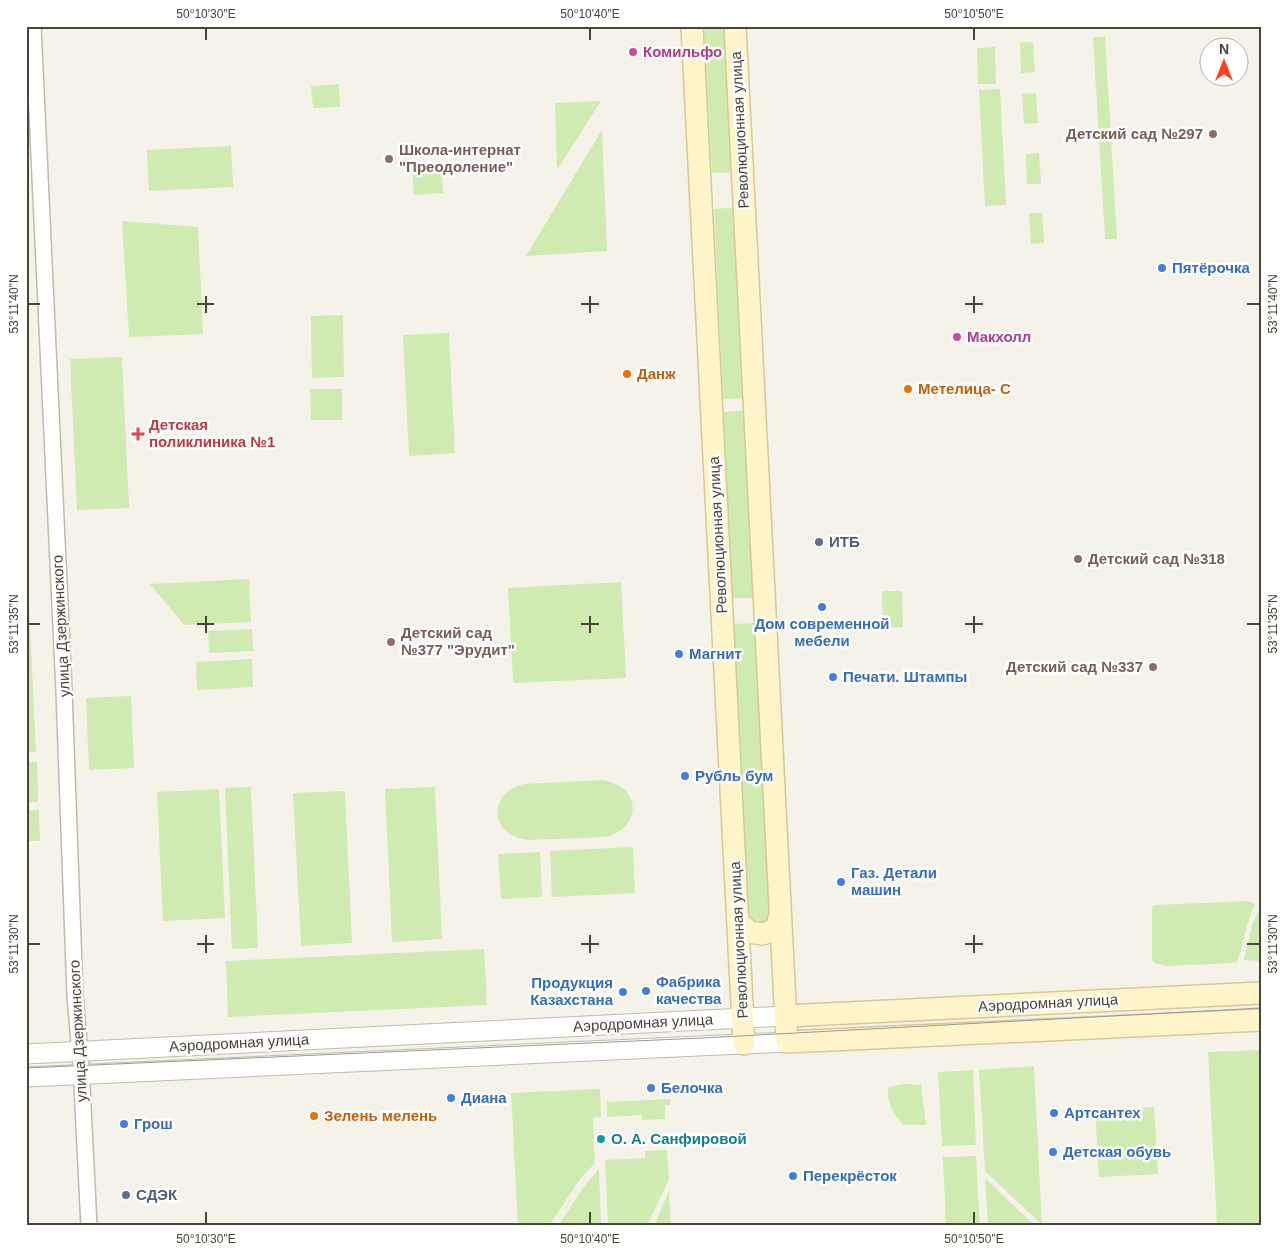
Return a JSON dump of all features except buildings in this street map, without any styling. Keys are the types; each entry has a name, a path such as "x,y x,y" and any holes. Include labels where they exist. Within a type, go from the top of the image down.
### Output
{"main road":[{"name":"Революционная улица","path":"692,26 744,1044"},
{"name":"Революционная улица","path":"735,26 787,1042"},
{"path":"738,921 749,932 762,934 773,930 780,916"},
{"name":"Аэродромная улица","path":"785,1016 1261,993"},
{"name":"Аэродромная улица","path":"787,1042 1261,1020"}],"street":[{"name":"улица Дзержинского","path":"33,26 64,681 75,995 80,1052 89,1226"},
{"name":"Аэродромная улица","path":"26,1054 785,1016"},
{"name":"Аэродромная улица","path":"26,1077 787,1042"}],"green space":[{"path":"704,26 732,26 738,172 712,173"},
{"path":"1093,37 1105,37 1117,239 1105,239"},
{"path":"1033,42 1035,72 1021,73 1020,43"},
{"path":"995,47 996,84 978,84 977,48"},
{"path":"339,84 340,107 313,108 311,86"},
{"path":"1000,89 1006,205 985,206 979,90"},
{"path":"1036,93 1038,123 1024,124 1022,94"},
{"path":"601,101 557,170 555,103"},
{"path":"602,130 607,251 526,256"},
{"path":"231,146 233,187 149,191 147,150"},
{"path":"1039,153 1041,184 1027,184 1026,154"},
{"path":"442,169 443,193 414,195 412,171"},
{"path":"741,207 750,398 723,399 714,209"},
{"path":"1029,213 1042,213 1044,243 1031,244"},
{"path":"122,221 198,227 203,334 129,337"},
{"path":"343,315 344,377 312,378 311,316"},
{"path":"449,333 455,453 409,456 403,335"},
{"path":"122,357 129,508 77,510 70,359"},
{"path":"310,389 342,389 342,420 311,420"},
{"path":"751,410 760,598 732,598 723,412"},
{"path":"26,547 36,752 26,752"},
{"path":"249,579 251,622 184,625 150,584"},
{"path":"621,582 626,678 513,683 508,588"},
{"path":"882,591 902,591 903,627 883,628"},
{"path":"760,623 774,916 764,923 755,922 748,917 734,624"},
{"path":"252,629 253,651 209,653 208,631"},
{"path":"252,659 253,687 197,690 196,662"},
{"path":"131,696 134,768 89,770 86,698"},
{"path":"26,762 37,762 38,802 26,803"},
{"path":"603,780 616,784 625,790 633,807 626,825 618,832 606,837 527,840 514,837 505,830 497,814 499,804 504,796 512,789 524,784"},
{"path":"251,787 258,948 232,949 225,788"},
{"path":"435,787 442,939 392,942 385,789"},
{"path":"219,789 225,918 163,921 157,792"},
{"path":"345,791 352,943 301,946 293,793"},
{"path":"26,810 39,810 40,841 26,841"},
{"path":"633,847 635,893 552,897 550,851"},
{"path":"540,852 542,897 501,899 498,854"},
{"path":"1249,901 1255,904 1236,963 1165,966 1154,963 1152,959 1152,907 1155,905"},
{"path":"1258,912 1261,914 1261,961 1244,960 1252,925"},
{"path":"484,949 487,1005 228,1017 226,961"},
{"path":"1261,1050 1261,1224 1217,1226 1208,1052"},
{"path":"1034,1066 1042,1225 985,1171 979,1070"},
{"path":"973,1070 976,1145 942,1146 938,1072"},
{"path":"905,1084 921,1085 926,1125 903,1125 891,1108 888,1087"},
{"path":"600,1089 601,1117 593,1118 595,1163 580,1179 549,1226 518,1226 511,1093"},
{"path":"670,1099 670,1105 665,1105 665,1119 642,1120 642,1115 607,1117 607,1102"},
{"path":"1154,1107 1158,1174 1099,1177 1095,1110"},
{"path":"667,1150 669,1179 647,1226 608,1226 605,1160 645,1158 645,1151"},
{"path":"976,1156 980,1226 946,1226 943,1157"},
{"path":"599,1169 601,1226 558,1226 585,1185"},
{"path":"985,1178 1035,1226 988,1226"},
{"path":"669,1191 671,1226 654,1226"}],"tram line":[{"path":"26,1068 702,1038 1261,1008"}],"place":[{"name":"Комильфо","path":"633,52"},
{"name":"Детский сад №297","path":"1213,134"},
{"name":"Школа-интернат \"Преодоление\"","path":"389,159"},
{"name":"Пятёрочка","path":"1162,268"},
{"name":"Макхолл","path":"957,337"},
{"name":"Данж","path":"627,374"},
{"name":"Метелица- С","path":"908,389"},
{"name":"Детская поликлиника №1","path":"138,434"},
{"name":"ИТБ","path":"819,542"},
{"name":"Детский сад №318","path":"1078,559"},
{"name":"Дом современной мебели","path":"822,607"},
{"name":"Детский сад №377 \"Эрудит\"","path":"391,642"},
{"name":"Магнит","path":"679,654"},
{"name":"Детский сад №337","path":"1153,667"},
{"name":"Печати. Штампы","path":"833,677"},
{"name":"Рубль бум","path":"685,776"},
{"name":"Газ. Детали машин","path":"841,882"},
{"name":"Фабрика качества","path":"646,991"},
{"name":"Продукция Казахстана","path":"623,992"},
{"name":"Белочка","path":"651,1088"},
{"name":"Диана","path":"451,1098"},
{"name":"Артсантех","path":"1054,1113"},
{"name":"Зелень мелень","path":"314,1116"},
{"name":"Грош","path":"124,1124"},
{"name":"О. А. Санфировой","path":"601,1139"},
{"name":"Детская обувь","path":"1053,1152"},
{"name":"Перекрёсток","path":"793,1176"},
{"name":"СДЭК","path":"126,1195"}]}
